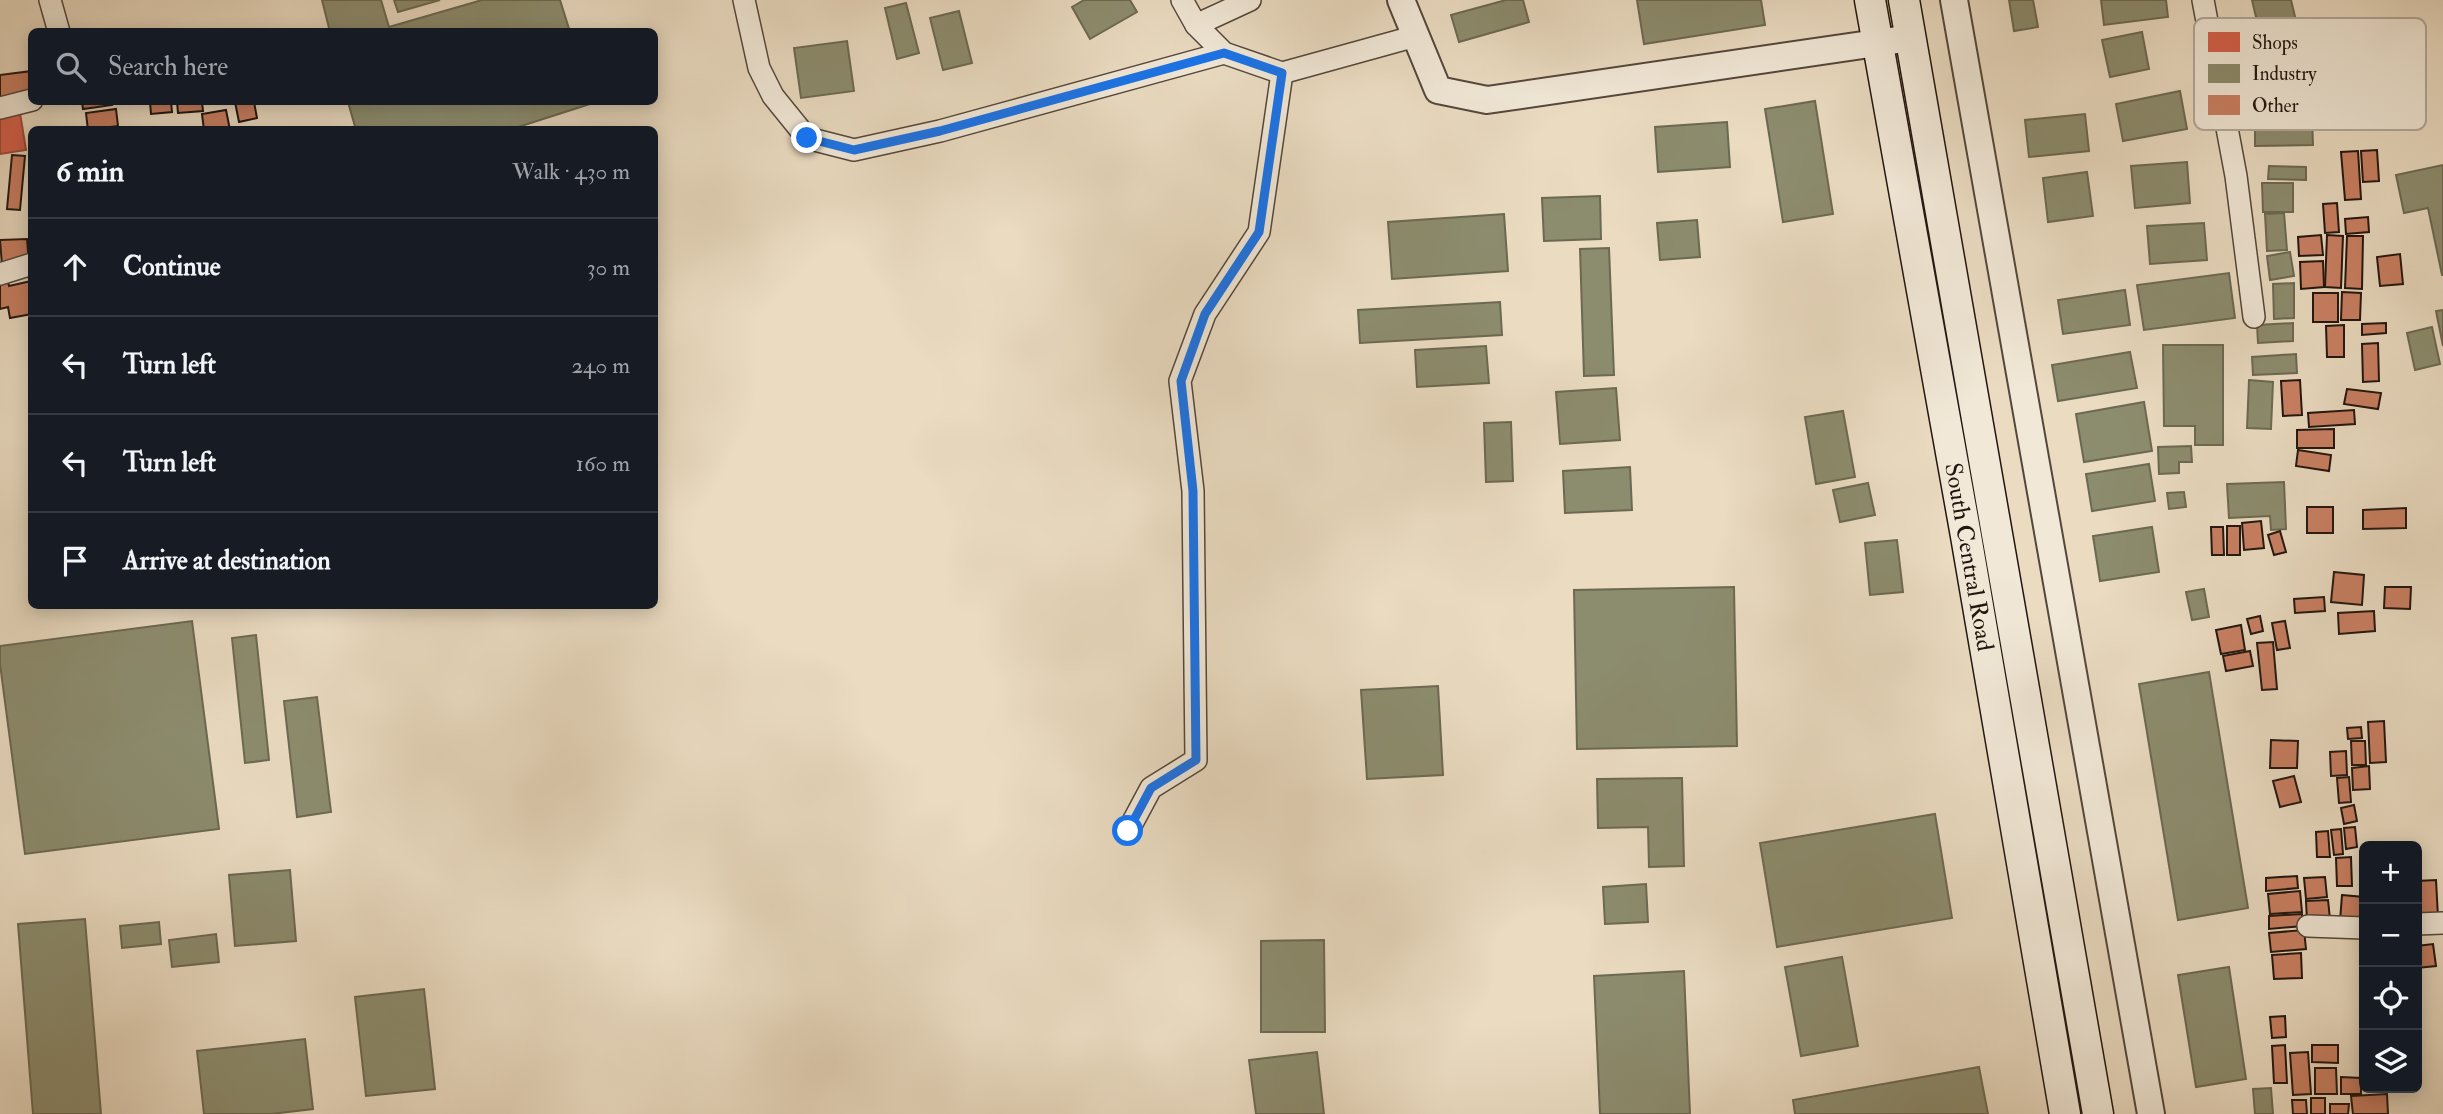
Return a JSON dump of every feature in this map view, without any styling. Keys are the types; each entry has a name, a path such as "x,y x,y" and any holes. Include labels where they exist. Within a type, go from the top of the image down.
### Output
{"main road":[{"name":"South Central Road","path":"1870,0 2065,1114"},
{"name":"South Central Road","path":"1904,0 2098,1114"},
{"path":"2019,843 2051,838"}],"street":[{"path":"50,0 58,28"},
{"path":"744,0 759,68 773,96 807,138 854,150 940,131 1224,53"},
{"path":"1182,0 1196,25 1224,53 1282,73 1416,36"},
{"path":"1196,25 1250,0"},
{"path":"1401,0 1438,90 1487,100 1911,38"},
{"path":"1954,0 2151,1114"},
{"path":"2203,0 2206,18"},
{"path":"1128,831 1151,788 1196,760 1193,491 1181,381 1205,314 1259,232 1282,73"},
{"path":"0,108 28,101"},
{"path":"2227,130 2254,317"},
{"path":"0,274 28,265"},
{"path":"2422,924 2443,923"},
{"path":"2308,926 2359,928"}],"building: Shops":[{"path":"20,113 26,150 0,154 0,116"}],"building: Industry":[{"path":"322,0 381,0 389,27 482,0 560,0 569,28 329,28"},
{"path":"394,0 440,0 398,12"},
{"path":"1084,0 1130,0 1137,12 1090,39 1072,7"},
{"path":"1506,0 1523,0 1529,22 1459,42 1451,15"},
{"path":"1637,0 1761,0 1765,25 1644,44"},
{"path":"2009,0 2033,0 2038,27 2014,31"},
{"path":"2101,0 2166,0 2168,17 2104,25"},
{"path":"2252,0 2291,0 2295,18 2256,18"},
{"path":"906,3 919,53 897,59 885,8"},
{"path":"959,11 972,63 943,70 930,18"},
{"path":"2142,32 2149,69 2110,77 2102,40"},
{"path":"847,41 854,91 801,98 794,48"},
{"path":"2180,91 2187,129 2123,141 2116,104"},
{"path":"1815,101 1833,214 1783,222 1765,109"},
{"path":"349,105 587,105 521,126 355,126"},
{"path":"2085,114 2089,151 2029,157 2025,120"},
{"path":"1727,122 1730,167 1658,172 1655,127"},
{"path":"2255,130 2312,130 2313,145 2255,146"},
{"path":"2187,162 2190,203 2135,208 2131,166"},
{"path":"2443,165 2442,275 2428,208 2404,213 2396,175"},
{"path":"2269,166 2306,167 2306,180 2268,179"},
{"path":"2087,172 2093,216 2048,222 2043,178"},
{"path":"2262,183 2293,183 2293,212 2263,212"},
{"path":"1600,196 1601,239 1544,241 1542,198"},
{"path":"2284,213 2287,250 2267,251 2265,214"},
{"path":"1504,214 1508,271 1392,279 1388,222"},
{"path":"1697,220 1700,257 1660,260 1657,223"},
{"path":"2204,223 2207,260 2150,264 2147,226"},
{"path":"1609,248 1614,375 1584,376 1580,249"},
{"path":"2290,252 2294,276 2270,280 2267,256"},
{"path":"2229,273 2235,318 2144,330 2137,285"},
{"path":"2294,283 2294,318 2274,319 2273,284"},
{"path":"2125,290 2130,325 2063,334 2058,300"},
{"path":"1500,302 1502,335 1360,343 1358,310"},
{"path":"2443,310 2443,346 2436,311"},
{"path":"2293,323 2293,341 2258,343 2257,325"},
{"path":"2432,327 2440,364 2415,370 2407,333"},
{"path":"2163,345 2223,345 2223,445 2195,445 2195,426 2164,426"},
{"path":"1486,346 1489,383 1417,387 1415,350"},
{"path":"2130,352 2137,388 2058,401 2052,365"},
{"path":"2296,354 2297,373 2253,375 2252,357"},
{"path":"2249,380 2273,382 2271,429 2247,428"},
{"path":"1616,388 1620,440 1560,444 1556,392"},
{"path":"2144,402 2152,451 2084,462 2076,414"},
{"path":"1843,411 1855,477 1816,484 1805,417"},
{"path":"1511,422 1513,481 1486,482 1484,423"},
{"path":"2191,446 2192,462 2179,462 2179,473 2159,474 2158,447"},
{"path":"2149,464 2155,501 2092,511 2086,474"},
{"path":"1630,467 1632,510 1565,513 1563,471"},
{"path":"2284,482 2286,529 2271,530 2270,516 2229,518 2227,484"},
{"path":"1868,483 1875,515 1840,522 1833,490"},
{"path":"2184,492 2186,507 2169,509 2167,493"},
{"path":"2152,527 2159,572 2100,581 2093,536"},
{"path":"1897,540 1903,592 1870,595 1865,543"},
{"path":"1734,587 1737,746 1577,749 1574,590"},
{"path":"2204,589 2209,617 2192,620 2186,592"},
{"path":"192,621 219,829 25,854 0,664 0,646"},
{"path":"256,635 269,760 245,763 232,638"},
{"path":"2209,672 2248,908 2178,920 2139,684"},
{"path":"1438,686 1443,775 1367,779 1361,690"},
{"path":"317,697 331,812 297,817 284,701"},
{"path":"1682,778 1684,866 1649,867 1648,827 1598,828 1597,779"},
{"path":"1935,814 1952,918 1777,947 1760,843"},
{"path":"290,870 296,941 235,946 229,875"},
{"path":"1646,884 1648,922 1605,924 1603,887"},
{"path":"85,919 101,1114 33,1114 18,924"},
{"path":"159,922 161,944 122,948 120,926"},
{"path":"216,934 219,962 172,967 169,940"},
{"path":"1324,940 1325,1032 1261,1032 1261,941"},
{"path":"1842,957 1858,1046 1801,1056 1785,967"},
{"path":"2229,967 2246,1079 2196,1087 2178,975"},
{"path":"1684,971 1690,1114 1600,1114 1594,976"},
{"path":"424,989 435,1089 366,1096 355,997"},
{"path":"305,1039 313,1109 271,1114 204,1114 197,1051"},
{"path":"1317,1052 1324,1114 1256,1114 1249,1060"},
{"path":"1979,1067 1988,1114 1795,1114 1793,1100"},
{"path":"2271,1088 2273,1114 2255,1114 2253,1089"}],"building: Other":[{"path":"28,72 28,94 0,97 0,75"},
{"path":"82,105 112,105 83,109"},
{"path":"150,105 171,105 172,112 151,114"},
{"path":"177,105 202,105 203,111 178,113"},
{"path":"236,105 255,105 257,118 239,122"},
{"path":"116,109 118,126 88,126 86,113"},
{"path":"226,110 229,126 204,126 202,114"},
{"path":"2377,150 2379,181 2363,182 2361,151"},
{"path":"2358,151 2361,199 2345,200 2341,152"},
{"path":"12,155 25,156 20,210 7,209"},
{"path":"2337,203 2339,232 2325,233 2323,204"},
{"path":"2368,217 2369,232 2346,234 2345,219"},
{"path":"2321,235 2323,255 2299,256 2298,237"},
{"path":"2327,235 2343,236 2341,288 2325,287"},
{"path":"2347,236 2363,236 2362,289 2345,288"},
{"path":"27,239 28,264 2,265 0,240"},
{"path":"2400,254 2403,284 2380,286 2377,257"},
{"path":"2323,261 2324,287 2301,289 2300,262"},
{"path":"8,282 9,286 28,282 28,315 10,318 8,307 0,309 0,283"},
{"path":"2342,292 2361,293 2360,320 2341,320"},
{"path":"2313,293 2338,293 2338,322 2313,322"},
{"path":"2386,323 2386,333 2362,335 2362,324"},
{"path":"2344,325 2344,357 2327,357 2326,326"},
{"path":"2378,343 2379,381 2363,382 2362,344"},
{"path":"2300,380 2302,415 2283,416 2281,381"},
{"path":"2347,389 2381,393 2378,409 2344,404"},
{"path":"2354,410 2355,424 2309,427 2308,413"},
{"path":"2334,429 2334,448 2297,448 2297,430"},
{"path":"2298,450 2331,455 2329,471 2296,466"},
{"path":"2307,507 2333,507 2333,533 2307,533"},
{"path":"2406,508 2406,528 2363,529 2363,510"},
{"path":"2261,521 2264,548 2244,550 2242,523"},
{"path":"2227,526 2240,526 2240,555 2227,555"},
{"path":"2211,527 2223,527 2224,555 2212,555"},
{"path":"2280,531 2286,552 2274,555 2268,535"},
{"path":"2334,572 2364,575 2362,605 2331,602"},
{"path":"2385,587 2411,587 2410,609 2384,608"},
{"path":"2324,597 2325,611 2295,613 2294,599"},
{"path":"2374,611 2375,631 2339,634 2338,613"},
{"path":"2260,616 2263,631 2251,634 2247,619"},
{"path":"2285,621 2290,648 2277,650 2272,623"},
{"path":"2241,625 2245,650 2221,654 2216,630"},
{"path":"2273,642 2277,689 2262,690 2257,643"},
{"path":"2250,651 2253,666 2226,671 2223,656"},
{"path":"2384,721 2386,762 2370,763 2368,722"},
{"path":"2361,727 2362,738 2348,739 2347,728"},
{"path":"2271,740 2298,741 2297,768 2270,768"},
{"path":"2351,741 2365,741 2366,765 2352,765"},
{"path":"2346,751 2347,775 2331,776 2330,752"},
{"path":"2369,766 2370,789 2353,790 2352,768"},
{"path":"2294,776 2301,802 2280,807 2273,781"},
{"path":"2349,777 2351,802 2339,803 2337,778"},
{"path":"2354,805 2357,821 2344,824 2341,808"},
{"path":"2355,827 2357,847 2346,849 2344,828"},
{"path":"2341,829 2343,854 2334,855 2331,830"},
{"path":"2328,831 2330,857 2317,857 2316,832"},
{"path":"2351,857 2352,886 2337,886 2336,858"},
{"path":"2297,876 2298,888 2266,891 2266,878"},
{"path":"2325,877 2327,897 2306,899 2304,878"},
{"path":"2436,880 2438,917 2422,918 2422,881"},
{"path":"2300,891 2302,912 2270,914 2268,894"},
{"path":"2342,895 2359,897 2359,923 2340,921"},
{"path":"2328,900 2330,919 2307,921 2306,901"},
{"path":"2302,914 2303,926 2269,929 2269,916"},
{"path":"2304,930 2306,949 2271,952 2269,933"},
{"path":"2433,944 2436,966 2422,967 2422,945"},
{"path":"2301,953 2302,978 2274,979 2272,955"},
{"path":"2285,1016 2286,1037 2272,1038 2270,1017"},
{"path":"2285,1045 2287,1083 2274,1083 2272,1046"},
{"path":"2312,1045 2338,1045 2338,1063 2312,1062"},
{"path":"2308,1052 2311,1094 2293,1095 2290,1053"},
{"path":"2315,1068 2336,1068 2337,1094 2315,1094"},
{"path":"2341,1077 2359,1078 2361,1094 2341,1094"},
{"path":"2387,1094 2388,1114 2353,1114 2351,1096"},
{"path":"2311,1098 2325,1098 2325,1114 2311,1114"},
{"path":"2292,1100 2306,1100 2307,1114 2293,1114"},
{"path":"2330,1104 2349,1104 2348,1114 2330,1114"}],"route":[{"path":"807,138 854,150 940,131 1224,53 1282,73 1259,232 1205,314 1181,381 1193,491 1196,760 1151,788 1128,831"}]}
